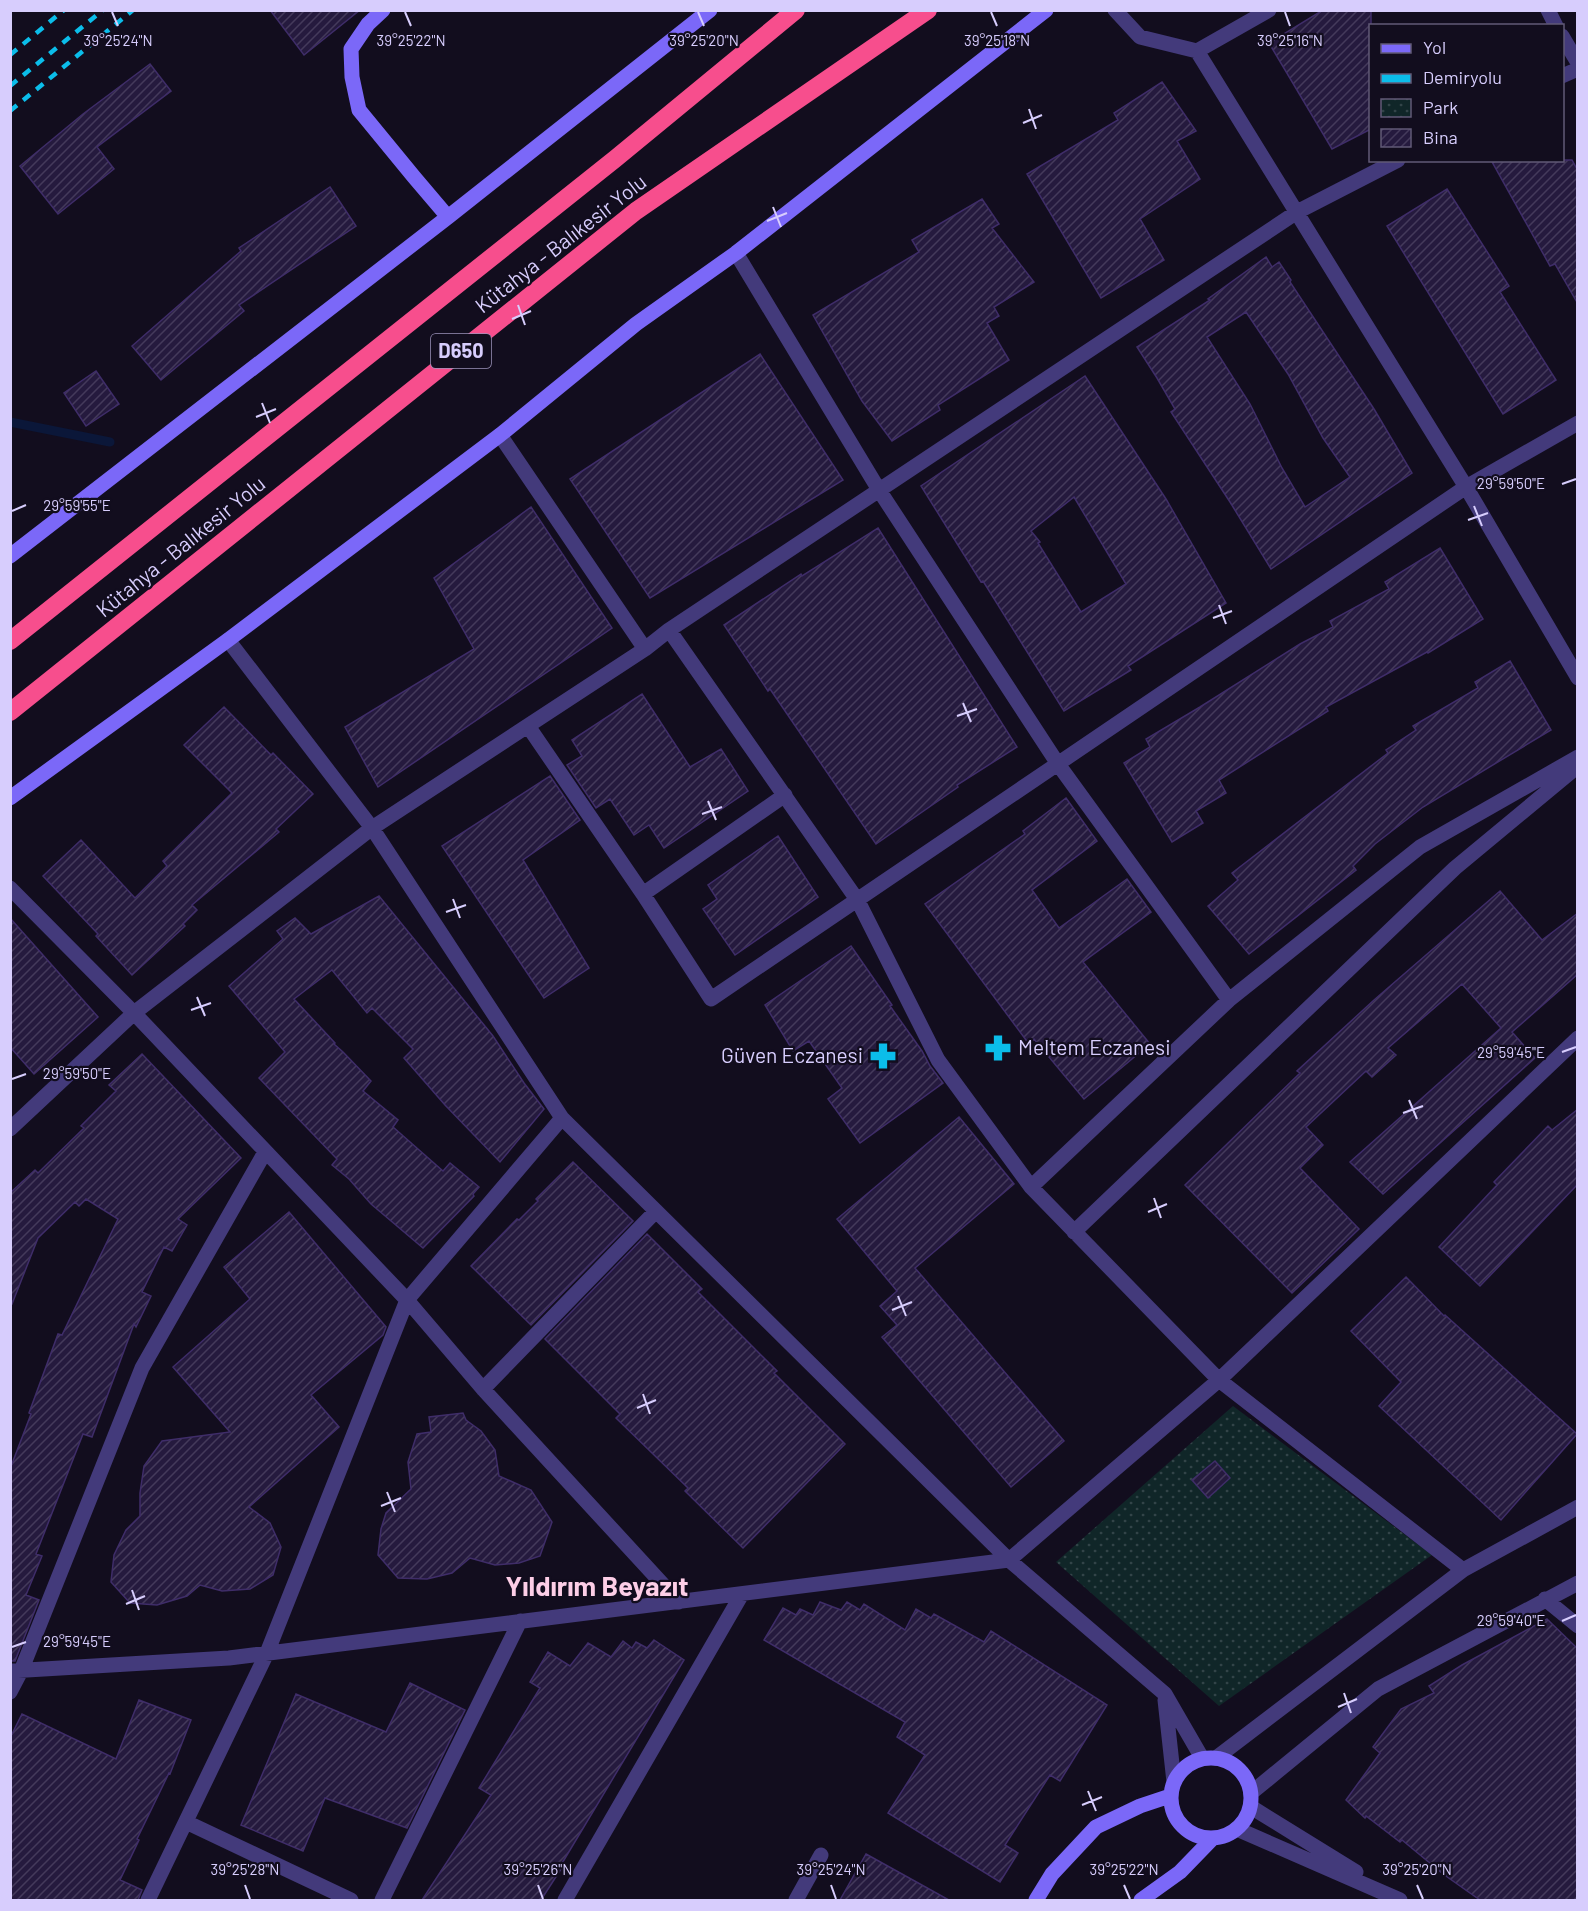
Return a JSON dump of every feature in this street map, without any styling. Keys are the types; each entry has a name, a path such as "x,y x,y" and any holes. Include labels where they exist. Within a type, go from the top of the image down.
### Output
{"highway":[{"name":"Kütahya - Balıkesir Yolu","path":"10,641 615,159 796,10"},
{"name":"Kütahya - Balıkesir Yolu","path":"10,712 636,211 928,10"}],"main road":[{"path":"383,10 368,24 351,49 352,77 359,110 448,217"},
{"path":"10,556 448,217 710,10"},
{"path":"10,798 228,640 500,435 636,324 736,253 1046,10"},
{"path":"1209,1758 1228,1761 1240,1769 1247,1780 1251,1800 1246,1819 1237,1829 1225,1836 1212,1839 1199,1837 1187,1831 1178,1822 1172,1810 1172,1789 1179,1772 1190,1763 1209,1758"},
{"path":"1036,1900 1052,1874 1095,1827 1172,1789"},
{"path":"1141,1900 1180,1872 1212,1839"}],"street":[{"path":"1115,10 1140,37 1197,51 1269,10"},
{"path":"1548,10 1555,24"},
{"path":"1564,38 1578,63"},
{"path":"1197,51 1466,487 1578,678"},
{"path":"1564,76 1578,69"},
{"path":"10,1129 134,1013 372,828 645,649 669,630 1298,212 1394,162"},
{"path":"736,253 879,490 1058,764 1229,1000"},
{"path":"528,726 643,894 711,999 1466,487 1578,423"},
{"path":"500,435 645,649"},
{"path":"669,630 858,901 938,1060 1031,1187 1219,1380 1463,1570"},
{"path":"228,640 372,828 562,1118 1009,1560 1165,1694 1209,1758 1463,1570 1578,1506"},
{"path":"1031,1187 1229,1000 1420,847 1578,757"},
{"path":"1074,1232 1455,868 1578,766"},
{"path":"643,894 786,795"},
{"path":"10,888 134,1013 407,1300 483,1389 679,1602"},
{"path":"16,1671 229,1658 1009,1560 1219,1380 1578,1038"},
{"path":"148,1900 267,1653 407,1300 562,1118"},
{"path":"10,1692 16,1671 142,1368 264,1152"},
{"path":"483,1389 656,1211"},
{"path":"1399,1900 1251,1800 1378,1689 1578,1583"},
{"path":"565,1900 742,1594"},
{"path":"1545,1599 1578,1626"},
{"path":"382,1900 520,1622"},
{"path":"1165,1694 1172,1789"},
{"path":"186,1822 351,1900"},
{"path":"1237,1829 1399,1900"},
{"path":"796,1900 821,1855"}],"green space":[{"path":"1233,1406 1432,1555 1219,1706 1056,1562"}],"building":[{"path":"270,10 360,10 304,55"},
{"path":"1323,10 1371,10 1369,130 1332,149 1269,43"},
{"path":"150,64 171,91 97,147 114,169 58,214 20,166 83,114"},
{"path":"1162,82 1196,131 1177,141 1200,179 1140,219 1164,260 1101,298 1027,174 1118,120 1114,113"},
{"path":"1572,160 1578,171 1578,304 1555,264 1550,266 1492,162"},
{"path":"330,187 356,226 239,305 244,311 161,380 132,346 241,251 239,248"},
{"path":"1447,189 1509,286 1500,292 1556,380 1503,414 1387,226"},
{"path":"982,199 999,224 992,228 1034,282 994,307 999,316 987,323 1009,360 938,405 940,410 892,441 862,401 813,315 919,252 912,240"},
{"path":"1266,257 1272,267 1279,262 1374,409 1412,473 1271,569 1171,412 1175,409 1137,347 1210,300 1208,299","holes":["1246,312 1288,374 1323,438 1350,477 1305,507 1282,468 1250,404 1207,337"]},
{"path":"760,354 843,480 650,598 570,479"},
{"path":"96,371 119,404 86,426 64,393"},
{"path":"1085,376 1166,499 1226,603 1128,666 1131,670 1064,711 921,486","holes":["1074,497 1126,584 1081,612 1038,543 1040,542 1031,531"]},
{"path":"531,507 612,628 378,787 345,727 474,649 434,578"},
{"path":"878,528 1017,747 957,785 958,787 876,844 724,625 801,574 802,576"},
{"path":"1440,548 1483,619 1428,653 1326,707 1328,711 1219,780 1226,793 1196,811 1203,823 1172,842 1124,763 1150,747 1146,739 1300,644 1333,627 1330,621 1389,589 1385,582"},
{"path":"1510,661 1551,730 1423,807 1375,844 1353,866 1356,870 1249,954 1208,906 1238,880 1232,873 1388,753 1386,750 1416,730 1413,726 1478,688 1475,682"},
{"path":"642,694 690,767 721,749 748,791 664,848 649,825 634,835 610,799 596,808 567,765 582,756 572,740"},
{"path":"224,707 313,794 276,829 279,832 192,905 197,910 183,924 185,926 132,975 96,936 98,934 43,876 81,840 135,898 167,866 163,861 232,793 184,745"},
{"path":"550,776 580,820 523,860 589,968 544,998 442,846"},
{"path":"1066,798 1097,841 1032,890 1059,928 1127,879 1151,912 1083,962 1150,1044 1084,1099 1034,1039 1029,1044 925,904 1025,834 1023,831"},
{"path":"778,836 818,897 735,955 703,909 717,899 708,885"},
{"path":"1500,891 1542,940 1578,913 1578,974 1512,1032 1535,1058 1383,1194 1350,1162 1501,1028 1462,984 1388,1048 1396,1055 1372,1077 1366,1071 1306,1127 1323,1145 1300,1168 1359,1229 1292,1293 1185,1185 1300,1073 1297,1071 1374,1000"},
{"path":"379,896 493,1036 544,1109 500,1162 404,1058 413,1049 372,1008 367,1013 332,970 294,999 371,1081 363,1091 398,1120 393,1127 443,1171 450,1163 479,1187 473,1194 474,1196 423,1248 371,1204 349,1179 332,1165 337,1159 259,1078 285,1052 229,986 283,939 277,931 295,918 311,934"},
{"path":"10,918 98,1017 34,1074 10,1047"},
{"path":"851,946 943,1083 860,1143 828,1099 842,1088 809,1041 793,1051 765,1005"},
{"path":"142,1054 241,1158 178,1219 187,1225 172,1251 164,1247 142,1292 151,1296 136,1327 134,1324 92,1437 83,1434 36,1554 42,1556 26,1595 39,1600 15,1661 10,1661 10,1469 58,1334 62,1335 118,1219 86,1199 79,1206 75,1202 38,1238 12,1304 10,1303 10,1193 35,1170 38,1173 84,1128 81,1126 116,1091 109,1085"},
{"path":"1578,1109 1578,1184 1480,1286 1439,1247 1497,1185 1494,1182 1548,1126 1552,1130"},
{"path":"959,1117 1014,1184 915,1268 1064,1441 1011,1487 882,1337 897,1325 880,1306 897,1291 837,1219"},
{"path":"573,1162 633,1221 531,1325 471,1266 538,1201 536,1199"},
{"path":"289,1212 386,1327 383,1335 311,1395 339,1427 249,1507 270,1523 281,1547 273,1575 250,1589 222,1591 200,1585 187,1596 157,1605 130,1603 111,1582 114,1555 126,1530 140,1516 140,1493 144,1466 162,1441 230,1432 173,1367 250,1299 224,1267"},
{"path":"647,1234 702,1289 698,1292 777,1371 774,1373 845,1444 743,1548 685,1491 688,1488 616,1418 620,1414 545,1339"},
{"path":"1406,1277 1444,1316 1577,1434 1501,1520 1379,1406 1401,1382 1351,1331"},
{"path":"463,1413 466,1420 481,1431 495,1450 499,1476 531,1490 552,1522 540,1556 519,1563 495,1565 470,1558 452,1573 427,1579 398,1578 378,1555 381,1529 386,1513 411,1489 408,1462 417,1434 431,1432 429,1417"},
{"path":"1215,1461 1230,1478 1208,1498 1192,1480"},
{"path":"820,1602 841,1610 847,1602 860,1610 864,1604 905,1630 916,1609 931,1618 934,1614 984,1642 991,1631 1107,1705 1060,1781 1050,1775 1005,1845 1018,1853 1000,1882 888,1813 925,1755 897,1737 905,1722 764,1640 783,1608 796,1615 800,1609 813,1615"},
{"path":"1547,1619 1578,1649 1578,1900 1480,1900 1443,1874 1402,1840 1400,1842 1366,1816 1365,1818 1346,1800 1380,1753 1373,1747 1401,1709 1434,1693 1429,1686 1462,1665"},
{"path":"654,1640 684,1660 541,1900 422,1900 491,1795 479,1788 540,1688 530,1682 548,1652 570,1666 588,1643 611,1657 623,1641 632,1648 636,1642 647,1648"},
{"path":"410,1683 465,1710 407,1828 325,1798 303,1851 241,1825 296,1694 386,1732"},
{"path":"139,1700 191,1720 170,1774 137,1839 139,1840 120,1880 142,1890 138,1900 10,1900 10,1738 22,1714 116,1759"},
{"path":"866,1854 949,1900 840,1900"}],"waterway":[{"path":"10,422 110,442"}],"railway":[{"path":"10,55 64,10"},
{"path":"10,86 103,10"},
{"path":"10,111 133,10"}],"place":[{"name":"Meltem Eczanesi","path":"998,1048"},
{"name":"Güven Eczanesi","path":"883,1056"}],"district":[{"name":"Yıldırım Beyazıt","path":"597,1587"}]}
